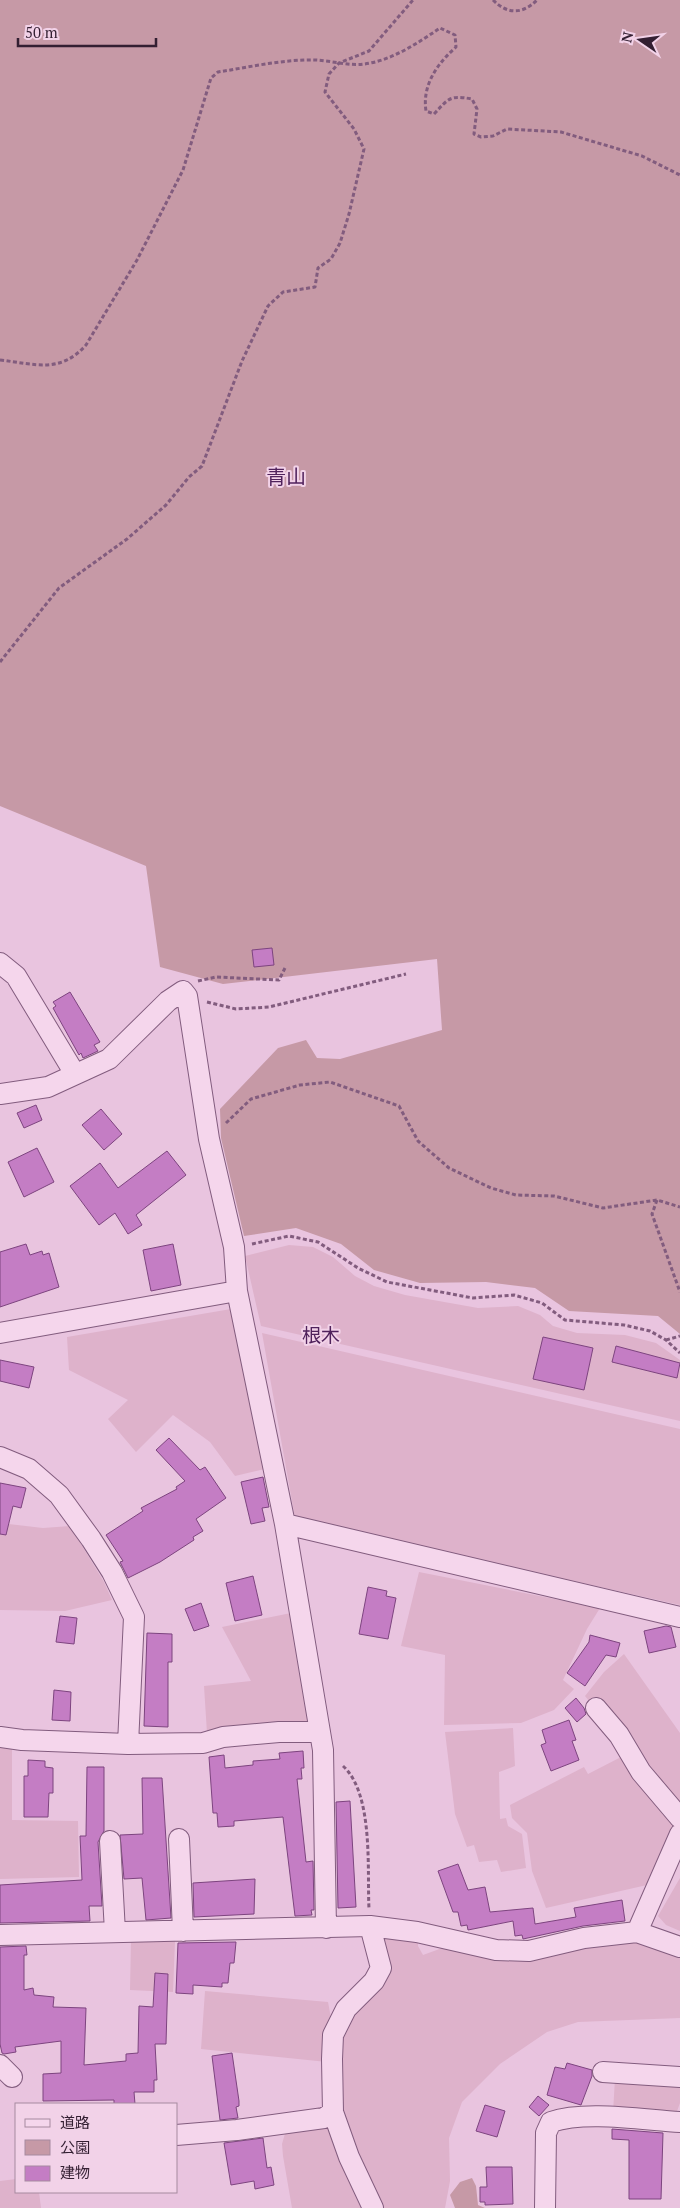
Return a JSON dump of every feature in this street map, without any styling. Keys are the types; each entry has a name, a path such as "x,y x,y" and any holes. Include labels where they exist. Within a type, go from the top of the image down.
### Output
{"street":[{"path":"0,963 16,976 75,1074"},
{"path":"0,1094 48,1087 109,1059 168,1001 185,994 209,1138 234,1247 237,1291 285,1524 322,1741 326,1928"},
{"path":"0,1333 237,1291"},
{"path":"0,1457 29,1469 59,1495 92,1539 112,1572 134,1617 128,1744"},
{"path":"285,1524 680,1617"},
{"path":"596,1708 619,1734 641,1772 680,1818"},
{"path":"0,1737 22,1740 128,1744 203,1743 223,1737 279,1732 322,1741"},
{"path":"638,1932 680,1834"},
{"path":"179,1838 183,1931"},
{"path":"110,1842 115,1932"},
{"path":"370,1926 381,1968 374,1981 346,2009 333,2035 332,2112 348,2157 374,2208"},
{"path":"0,1935 370,1926 417,1932 496,1950 529,1951 584,1938 638,1932 680,1947"},
{"path":"603,2072 680,2077"},
{"path":"178,2135 237,2130 324,2118 332,2112"},
{"path":"545,2208 546,2133 552,2122 562,2118 582,2116 680,2122"}],"path":[{"path":"0,662 59,588 127,539 166,505 189,477 202,466 242,361 268,306 283,292 315,287 318,268 331,259 336,251 350,214 364,149 354,128 325,92 329,74 339,63 369,51 413,0"},
{"path":"493,0 498,5 512,11 527,9 536,0"},
{"path":"0,360 41,366 58,365 75,356 86,345 137,260 183,170 211,78 218,72 278,62 317,60 363,64 384,59 418,43 440,28 455,35 456,47 442,60 427,85 424,100 426,111 434,114 448,99 456,96 472,99 477,109 474,134 480,137 493,136 507,129 561,132 642,156 680,175"},
{"path":"285,968 279,980 216,977 195,982 185,994 236,1009 269,1007 406,974"},
{"path":"209,1138 251,1098 300,1085 330,1082 399,1106 418,1140 449,1168 491,1188 516,1195 554,1196 603,1208 657,1200 680,1207"},
{"path":"657,1200 652,1214 680,1292"},
{"path":"234,1247 289,1236 318,1242 358,1268 387,1282 473,1298 514,1295 542,1303 565,1320 624,1325 650,1331 666,1340 680,1353"},
{"path":"666,1340 680,1336"},
{"path":"322,1741 347,1770 362,1799 370,1926"}],"shaded area":[{"path":"289,1245 313,1247 333,1257 355,1276 374,1286 405,1295 478,1308 518,1306 540,1315 553,1326 577,1333 625,1335 656,1343 680,1360 680,1421 261,1326 245,1256"},
{"path":"231,1309 265,1469 235,1476 210,1442 173,1415 136,1452 108,1419 128,1400 69,1370 67,1337"},
{"path":"262,1333 680,1429 680,1605 295,1518"},
{"path":"0,1523 43,1528 70,1526 104,1582 112,1600 65,1611 0,1610"},
{"path":"419,1572 600,1608 587,1629 563,1680 574,1689 554,1710 521,1723 444,1725 445,1655 401,1646"},
{"path":"291,1613 311,1725 207,1733 204,1686 251,1681 222,1627"},
{"path":"624,1654 680,1733 680,1804 676,1806 585,1696 604,1672"},
{"path":"513,1728 515,1766 499,1772 500,1819 506,1818 508,1826 522,1834 526,1868 501,1872 497,1860 479,1862 474,1845 467,1847 455,1814 445,1732"},
{"path":"0,1744 12,1744 12,1820 78,1821 79,1877 0,1879"},
{"path":"623,1756 675,1824 647,1885 546,1908 532,1871 527,1833 512,1818 510,1805 584,1767 588,1774"},
{"path":"680,1878 680,1931 666,1925 658,1916"},
{"path":"382,1931 418,1936 418,1946 423,1955 456,1943 487,1952 628,1935 680,1949 680,2018 578,2022 547,2032 500,2064 462,2102 449,2138 450,2181 445,2208 382,2208 340,2112 338,2054 350,2009 388,1962"},
{"path":"131,1941 175,1941 173,1992 130,1990"},
{"path":"205,1991 328,2002 331,2018 327,2062 201,2049"},
{"path":"615,2078 680,2082 680,2103 676,2114 613,2113"},
{"path":"326,2122 368,2208 292,2208 282,2144 286,2130"},
{"path":"15,2179 15,2193 39,2193 41,2208 0,2208 0,2181"}],"green space":[{"path":"0,0 680,0 680,1334 658,1316 569,1311 535,1288 486,1282 420,1283 374,1270 341,1244 296,1228 244,1236 221,1138 220,1109 278,1048 306,1040 317,1058 340,1059 442,1030 437,959 223,984 160,967 146,866 0,806"},
{"path":"472,2178 476,2186 478,2205 485,2208 455,2208 450,2195 460,2182"}],"building":[{"path":"272,948 274,965 254,967 252,950"},
{"path":"70,992 100,1042 94,1045 98,1051 83,1058 81,1053 79,1055 53,1008 56,1006 53,1002"},
{"path":"36,1105 42,1120 24,1128 17,1113"},
{"path":"101,1109 122,1134 104,1150 82,1125"},
{"path":"37,1148 54,1182 24,1197 8,1162"},
{"path":"167,1151 186,1175 136,1215 142,1225 128,1234 115,1213 99,1225 70,1186 100,1163 118,1188"},
{"path":"26,1244 30,1255 42,1251 43,1255 49,1253 59,1287 0,1307 0,1252"},
{"path":"173,1244 181,1285 151,1291 143,1250"},
{"path":"543,1337 593,1348 584,1390 533,1379"},
{"path":"616,1346 680,1363 677,1378 612,1362"},
{"path":"0,1360 34,1367 29,1388 0,1381"},
{"path":"169,1438 200,1470 205,1467 226,1498 196,1519 203,1531 193,1537 194,1540 160,1562 128,1578 120,1562 123,1561 106,1535 143,1511 141,1508 177,1489 176,1487 185,1481 156,1450"},
{"path":"263,1477 269,1507 262,1508 265,1521 251,1524 241,1482"},
{"path":"0,1483 26,1488 21,1508 13,1506 6,1535 0,1534"},
{"path":"253,1576 262,1615 235,1621 226,1583"},
{"path":"368,1587 387,1591 386,1596 396,1598 388,1639 359,1634"},
{"path":"201,1603 209,1626 194,1631 185,1609"},
{"path":"60,1616 77,1618 74,1644 56,1642"},
{"path":"666,1626 671,1627 676,1647 649,1653 644,1631"},
{"path":"147,1633 172,1634 172,1662 168,1662 168,1727 144,1726"},
{"path":"590,1635 620,1643 616,1657 606,1655 585,1686 567,1673 589,1642"},
{"path":"54,1690 71,1692 70,1721 52,1720"},
{"path":"576,1698 586,1714 577,1722 565,1708"},
{"path":"569,1720 576,1740 572,1741 579,1760 551,1771 541,1745 546,1743 542,1730"},
{"path":"303,1751 304,1768 301,1768 302,1779 297,1779 306,1862 313,1861 314,1910 311,1910 312,1915 295,1916 283,1817 234,1821 234,1826 218,1827 217,1813 213,1813 209,1757 224,1755 225,1768 253,1765 253,1761 280,1759 279,1753"},
{"path":"28,1760 45,1761 45,1767 53,1768 53,1793 49,1793 48,1817 24,1817 24,1776 28,1776"},
{"path":"87,1767 104,1767 104,1831 98,1842 102,1906 89,1906 90,1921 0,1923 0,1885 82,1880 80,1836 86,1836"},
{"path":"142,1778 162,1778 171,1918 146,1920 142,1878 124,1879 120,1835 143,1834"},
{"path":"350,1801 356,1907 338,1908 336,1802"},
{"path":"458,1864 468,1890 485,1887 490,1912 533,1908 535,1924 576,1917 574,1908 622,1900 625,1921 583,1926 523,1939 522,1935 515,1936 513,1921 468,1930 467,1925 461,1926 458,1912 453,1912 438,1871"},
{"path":"255,1879 254,1914 194,1917 193,1883"},
{"path":"236,1942 234,1963 230,1963 228,1983 222,1983 222,1987 193,1985 193,1994 176,1993 178,1943"},
{"path":"26,1946 27,1955 24,1955 24,1990 33,1988 34,1995 54,1997 53,2007 86,2008 84,2065 126,2061 126,2054 138,2053 139,2006 153,2007 155,1973 168,1974 166,2044 155,2044 157,2080 154,2080 154,2092 134,2092 135,2103 114,2103 114,2100 43,2101 43,2074 61,2073 61,2041 15,2047 16,2052 2,2053 0,2044 0,1947"},
{"path":"232,2053 239,2101 239,2106 236,2107 238,2118 220,2120 212,2056"},
{"path":"567,2063 592,2070 592,2076 581,2105 547,2095 555,2067 565,2069"},
{"path":"538,2096 549,2105 539,2116 529,2107"},
{"path":"485,2105 505,2111 497,2137 476,2131"},
{"path":"612,2129 663,2133 661,2199 629,2199 629,2140 612,2139"},
{"path":"263,2138 267,2168 271,2167 274,2185 255,2189 254,2181 231,2185 224,2143"},
{"path":"486,2167 512,2167 513,2204 485,2205 485,2202 480,2202 480,2187 487,2187"}],"district":[{"name":"青山","path":"286,477"},
{"name":"根木","path":"321,1335"}]}
